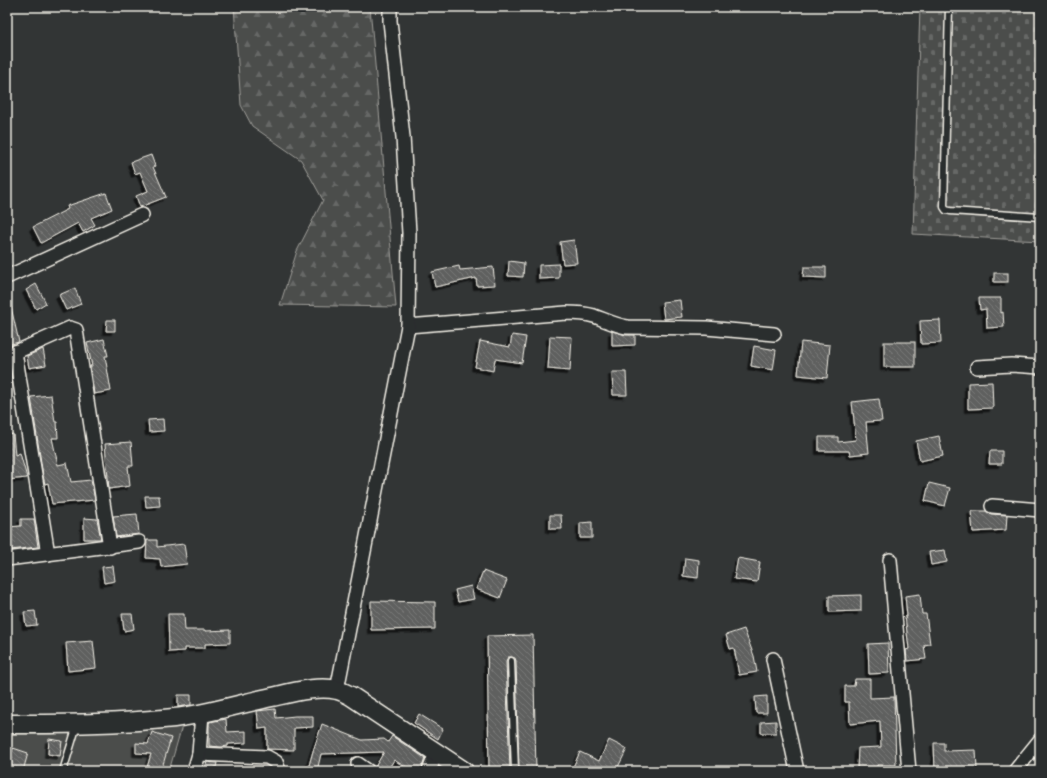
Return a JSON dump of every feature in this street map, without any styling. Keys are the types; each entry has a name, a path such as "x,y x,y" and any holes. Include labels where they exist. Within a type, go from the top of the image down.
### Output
{"street":[{"path":"337,690 408,326 409,233 403,137 390,21 390,7"},
{"path":"7,277 142,215"},
{"path":"408,326 582,313 627,328 706,328 774,334"},
{"path":"48,554 11,354 70,328 76,330 110,547"},
{"path":"977,367 1011,365 1040,367"},
{"path":"992,506 1040,510"},
{"path":"7,559 110,547 139,542"},
{"path":"890,560 909,771"},
{"path":"773,659 797,771"},
{"path":"7,724 77,724 175,718 291,693 319,689 337,690 351,696 464,771"},
{"path":"194,771 199,754 202,713"},
{"path":"1014,771 1040,740"},
{"path":"429,771 436,753"},
{"path":"199,754 267,757 276,762 278,771"}],"lane":[{"path":"949,7 944,207 946,210 950,211 1040,217"},
{"path":"512,661 515,771"},
{"path":"63,771 77,724"}],"green space":[{"path":"234,7 370,7 396,307 280,305 297,251 323,200 301,160 252,126 241,105"},
{"path":"920,7 1040,7 1040,241 913,234"},
{"path":"182,726 169,771 7,771 7,734 51,734"}],"building":[{"path":"151,155 155,166 153,167 166,197 140,207 136,196 148,191 140,172 135,174 131,162"},
{"path":"106,193 112,209 91,218 95,225 83,232 78,223 41,243 33,227 68,209 67,206"},
{"path":"574,240 577,263 563,264 560,242"},
{"path":"509,261 524,263 523,277 508,276"},
{"path":"559,264 559,278 539,279 539,265"},
{"path":"459,266 460,270 493,267 495,285 477,286 476,278 435,287 432,272"},
{"path":"804,267 826,267 826,278 803,277"},
{"path":"994,273 1008,273 1008,282 994,282"},
{"path":"36,284 46,303 36,309 26,290"},
{"path":"75,288 81,304 66,310 59,295"},
{"path":"979,298 1001,298 1001,313 1003,312 1004,327 987,328 986,309 980,310"},
{"path":"680,300 682,317 664,319 662,302"},
{"path":"11,307 19,342 7,345 7,308"},
{"path":"107,320 115,320 115,331 106,331"},
{"path":"940,320 941,343 921,344 920,321"},
{"path":"612,331 626,335 635,335 635,345 612,346"},
{"path":"512,335 526,337 522,363 495,359 493,371 475,367 480,341 510,347"},
{"path":"550,336 572,337 570,371 548,369"},
{"path":"104,339 108,356 105,356 111,391 94,394 90,366 92,366 87,343"},
{"path":"801,342 830,345 827,378 798,375"},
{"path":"884,342 915,342 915,367 884,367"},
{"path":"754,346 776,350 773,370 751,366"},
{"path":"43,349 46,365 29,368 27,356"},
{"path":"612,372 626,372 627,395 613,395"},
{"path":"992,382 993,408 968,409 968,383"},
{"path":"51,395 55,422 57,422 58,438 52,438 58,465 67,463 71,482 91,480 95,500 52,504 48,483 45,484 43,476 31,397"},
{"path":"879,399 882,421 866,422 869,453 850,455 849,451 819,451 819,437 838,437 838,442 856,440 852,402"},
{"path":"163,419 164,431 149,432 148,420"},
{"path":"13,434 15,455 20,453 27,478 7,480 7,435"},
{"path":"939,436 943,456 920,461 916,441"},
{"path":"131,442 133,466 128,466 130,486 109,489 105,444"},
{"path":"990,451 1002,451 1002,464 989,464"},
{"path":"929,483 950,488 945,506 925,501"},
{"path":"145,496 159,496 160,506 146,507"},
{"path":"971,511 986,511 991,514 1007,515 1006,530 973,532"},
{"path":"137,514 139,534 116,537 113,516"},
{"path":"550,515 561,515 562,529 550,529"},
{"path":"84,518 97,519 101,539 84,539"},
{"path":"21,519 34,519 38,547 10,550 8,527 21,526"},
{"path":"592,522 592,538 580,538 580,523"},
{"path":"147,540 157,540 157,547 184,544 187,564 161,567 160,559 146,558"},
{"path":"945,550 947,562 931,565 929,552"},
{"path":"685,558 699,560 698,578 683,576"},
{"path":"738,558 760,562 757,582 734,579"},
{"path":"113,566 115,581 104,583 102,567"},
{"path":"483,571 507,580 500,598 476,589"},
{"path":"471,586 474,599 458,602 455,590"},
{"path":"920,594 922,614 926,614 930,644 924,645 926,659 907,661 906,650 909,649 905,616 907,616 905,596"},
{"path":"861,595 861,611 829,612 829,596"},
{"path":"371,601 435,602 435,629 371,630"},
{"path":"35,611 37,625 26,626 24,612"},
{"path":"122,614 132,614 134,629 124,631"},
{"path":"168,614 184,614 185,630 230,630 230,643 205,644 205,648 185,648 185,651 169,652"},
{"path":"744,629 754,656 757,672 739,675 734,648 730,649 726,635"},
{"path":"533,635 536,771 519,771 516,661 515,658 511,657 508,657 506,661 510,771 489,770 487,636"},
{"path":"93,641 96,668 68,671 66,643"},
{"path":"888,643 889,673 869,674 868,644"},
{"path":"855,679 870,679 870,698 894,697 896,765 877,765 877,771 857,771 858,748 881,747 880,721 850,724 849,702 845,702 845,686 854,686"},
{"path":"178,695 191,695 191,705 178,707"},
{"path":"767,696 767,713 756,713 755,697"},
{"path":"275,709 276,718 313,716 313,727 294,728 294,750 267,749 267,728 259,729 257,711"},
{"path":"419,714 443,729 438,739 414,723"},
{"path":"226,719 227,732 246,731 246,743 228,744 228,746 221,747 209,746 209,722"},
{"path":"776,721 776,733 761,733 761,722"},
{"path":"322,724 362,740 384,739 388,742 392,736 425,758 421,771 412,771 394,760 387,771 376,771 375,767 384,752 321,754 317,771 308,769"},
{"path":"152,732 171,738 161,771 146,771 151,754 136,753 136,743 148,744"},
{"path":"49,739 62,741 60,756 48,754"},
{"path":"609,740 627,749 616,771 581,771 573,767 580,752 599,761"},
{"path":"934,743 944,743 944,751 976,750 977,769 935,771"},
{"path":"13,748 28,753 23,771 7,771 7,766"},
{"path":"207,762 217,763 215,771 204,771"}]}
